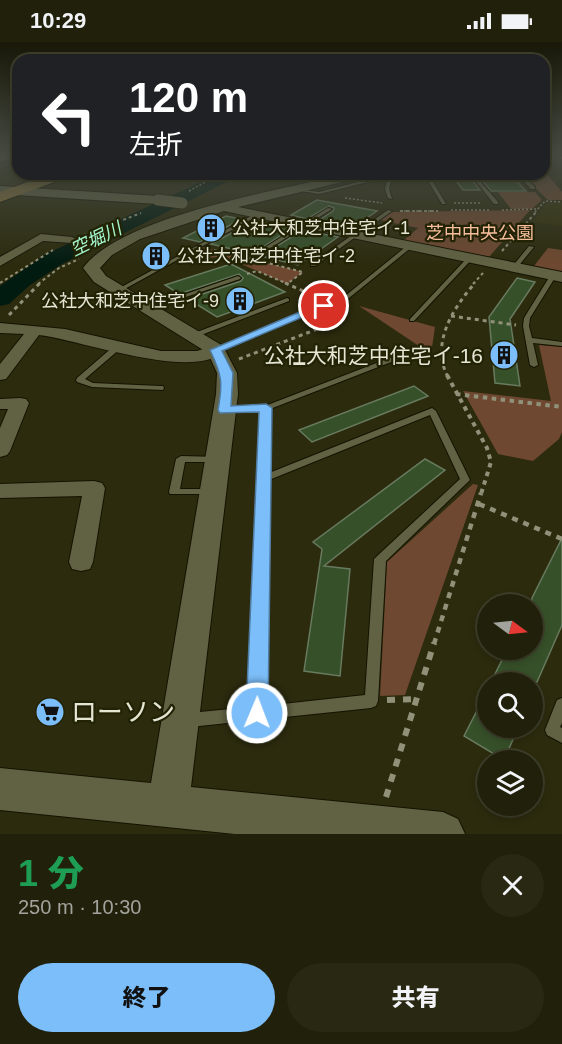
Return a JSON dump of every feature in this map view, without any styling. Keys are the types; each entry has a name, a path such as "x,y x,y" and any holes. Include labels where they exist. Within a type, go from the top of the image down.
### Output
{"main road":[{"path":"0,197 16,191"}],"street":[{"path":"16,191 158,200 222,208 558,277"},
{"path":"168,805 227,394 225,365 216,350 100,279 91,268 94,261 103,253 164,225 293,191"},
{"path":"0,262 41,237 72,240"},
{"path":"0,328 65,334 117,348 166,356 205,355 216,350"},
{"path":"0,375 35,330"},
{"path":"0,404 20,404 0,452"},
{"path":"0,491 94,488 81,562"},
{"path":"0,789 443,834"}],"lane":[{"path":"304,191 319,193 327,191"},
{"path":"388,191 390,198"},
{"path":"437,191 444,203"},
{"path":"486,191 496,203"},
{"path":"262,251 330,209"},
{"path":"314,264 390,211"},
{"path":"119,290 257,215"},
{"path":"336,306 410,246"},
{"path":"514,268 531,247"},
{"path":"412,320 470,258"},
{"path":"534,365 528,340 527,318 558,277"},
{"path":"148,308 238,278"},
{"path":"193,335 287,300"},
{"path":"216,350 324,306"},
{"path":"528,340 562,344"},
{"path":"117,348 80,380 92,385 160,388"},
{"path":"224,410 266,408 395,359"},
{"path":"257,713 266,408"},
{"path":"182,720 371,701 380,560 465,480 432,411 263,479"},
{"path":"562,705 552,730 562,735"}],"path":[{"path":"319,193 390,204 390,211 437,210"},
{"path":"444,203 496,203"},
{"path":"501,210 537,209"},
{"path":"449,210 490,210"},
{"path":"450,316 526,326"},
{"path":"225,365 320,328"},
{"path":"456,394 562,407"},
{"path":"479,504 562,539"},
{"path":"371,701 417,699"}],"shaded area":[{"path":"547,202 562,202 562,226 533,222"}],"green space":[{"path":"539,191 562,192 562,200 548,200"},
{"path":"498,192 535,192 542,200 532,209 511,209"},
{"name":"芝中中央公園","path":"530,210 489,257 403,241 418,228 380,220 392,212"},
{"path":"202,247 303,272 287,284 232,260 218,257 175,261"},
{"path":"548,248 562,250 562,272 534,266"},
{"path":"359,306 435,327 431,354"},
{"path":"539,345 562,347 562,432 559,439 533,461 498,454 463,391 551,401"},
{"path":"473,484 478,485 405,695 380,696 387,562"}],"building":[{"path":"317,200 377,211 352,228 318,221 333,211 334,208 329,206 307,219 291,215"},
{"name":"公社大和芝中住宅イ-1","path":"226,216 241,219 200,242 183,238"},
{"path":"252,222 292,228 257,251 264,254 303,230 338,237 298,265 211,244"},
{"path":"231,264 285,292 217,317 188,299 241,281 243,278 239,274 179,294 165,285"},
{"path":"517,278 535,282 510,319 520,386 495,383 489,317"},
{"path":"414,386 428,396 312,442 299,430"},
{"path":"425,459 445,470 324,566 350,569 340,676 304,671 322,549 313,542"},
{"path":"562,538 562,625 541,672 496,672 502,660 543,660 543,594 534,594"},
{"path":"477,711 477,738 514,738 508,750 487,750 464,736"}],"waterway":[{"name":"空堀川","path":"0,299 22,280 54,259 196,191"}],"place":[{"name":"公社大和芝中住宅イ-1","path":"211,228"},
{"name":"公社大和芝中住宅イ-2","path":"156,256"},
{"name":"公社大和芝中住宅イ-9","path":"240,301"},
{"name":"公社大和芝中住宅イ-16","path":"504,355"},
{"name":"ローソン","path":"50,712"}],"route":[{"path":"257,713 266,408 224,410 227,373 216,350 324,306"}]}
